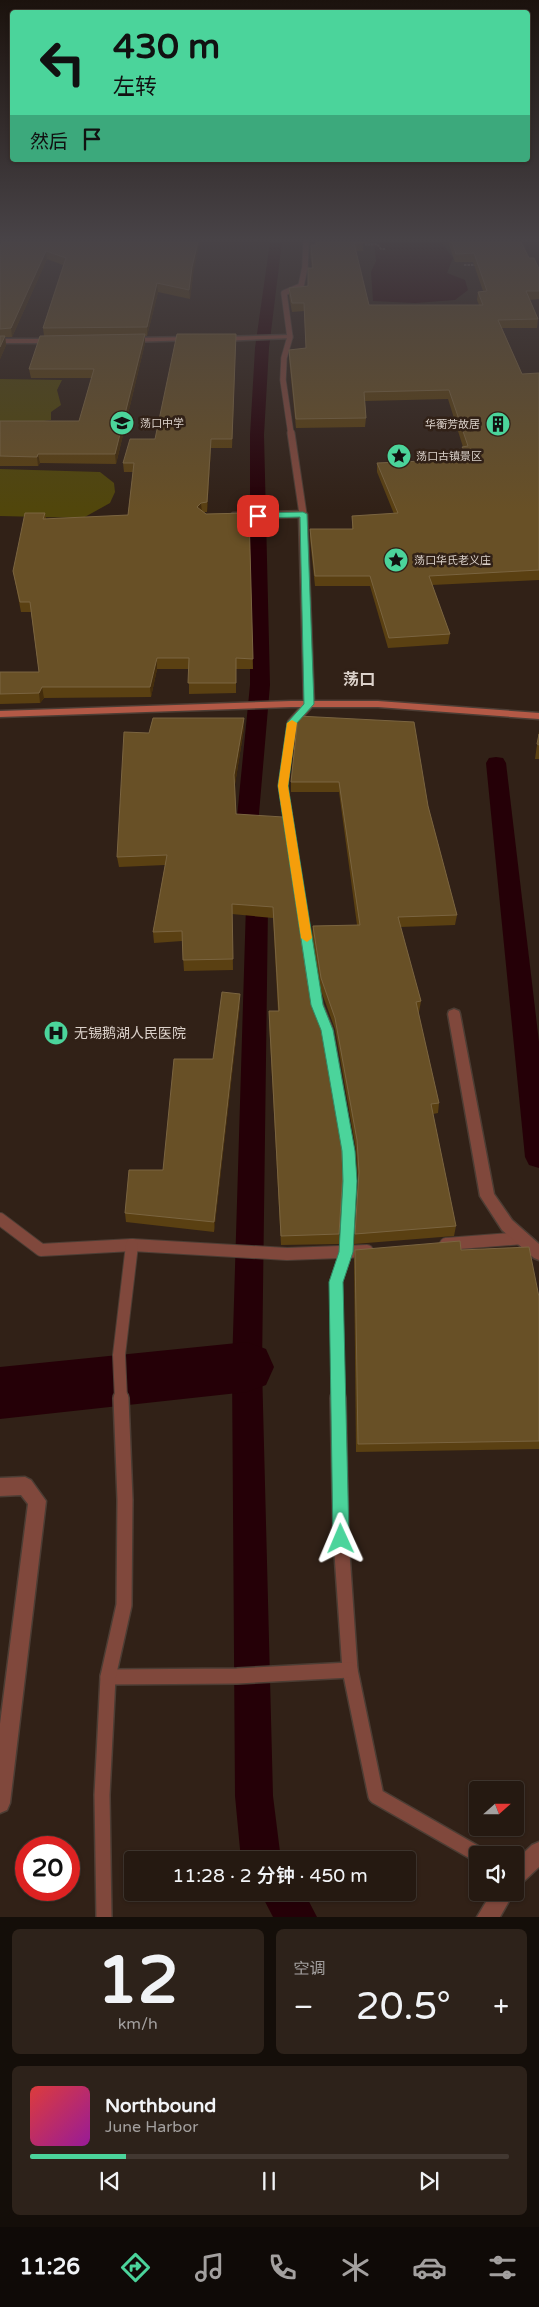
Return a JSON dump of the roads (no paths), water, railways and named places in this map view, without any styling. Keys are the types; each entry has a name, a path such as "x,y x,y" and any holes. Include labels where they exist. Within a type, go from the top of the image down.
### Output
{"street":[{"path":"211,339 290,337"},
{"path":"124,340 201,339"},
{"path":"0,341 67,341"},
{"path":"219,517 303,514 309,704"},
{"path":"0,714 291,704 378,704 539,716"},
{"path":"454,1014 487,1196 507,1225 539,1253"},
{"path":"0,1487 25,1486 37,1501 0,1803"},
{"path":"524,1867 539,1852"},
{"path":"488,1917 498,1901"}],"lane":[{"path":"289,331 290,337 284,358 283,380 303,514"},
{"path":"309,704 292,723 283,786 317,1005 327,1030 348,1151 350,1181 346,1252 336,1282 341,1539 350,1670 376,1796 469,1849"},
{"path":"0,1219 41,1250 132,1245 287,1254 375,1250"},
{"path":"434,1245 522,1238"},
{"path":"104,1917 102,1795 108,1677 124,1606 125,1500 119,1355 132,1245"},
{"path":"108,1677 237,1676 350,1670"}],"waterway":[{"path":"247,845 246,837 260,685 257,435 264,331"},
{"path":"496,763 539,1157"},
{"path":"254,886 257,905 247,1367 254,1796 260,1851"},
{"path":"0,1393 247,1367"},
{"path":"286,1901 297,1917"}],"place":[{"name":"荡口中学","path":"122,423"},
{"name":"华蘅芳故居","path":"498,424"},
{"name":"荡口古镇景区","path":"399,456"},
{"name":"荡口华氏老义庄","path":"396,560"},
{"name":"无锡鹅湖人民医院","path":"56,1033"}],"district":[{"name":"荡口","path":"359,679"}]}
